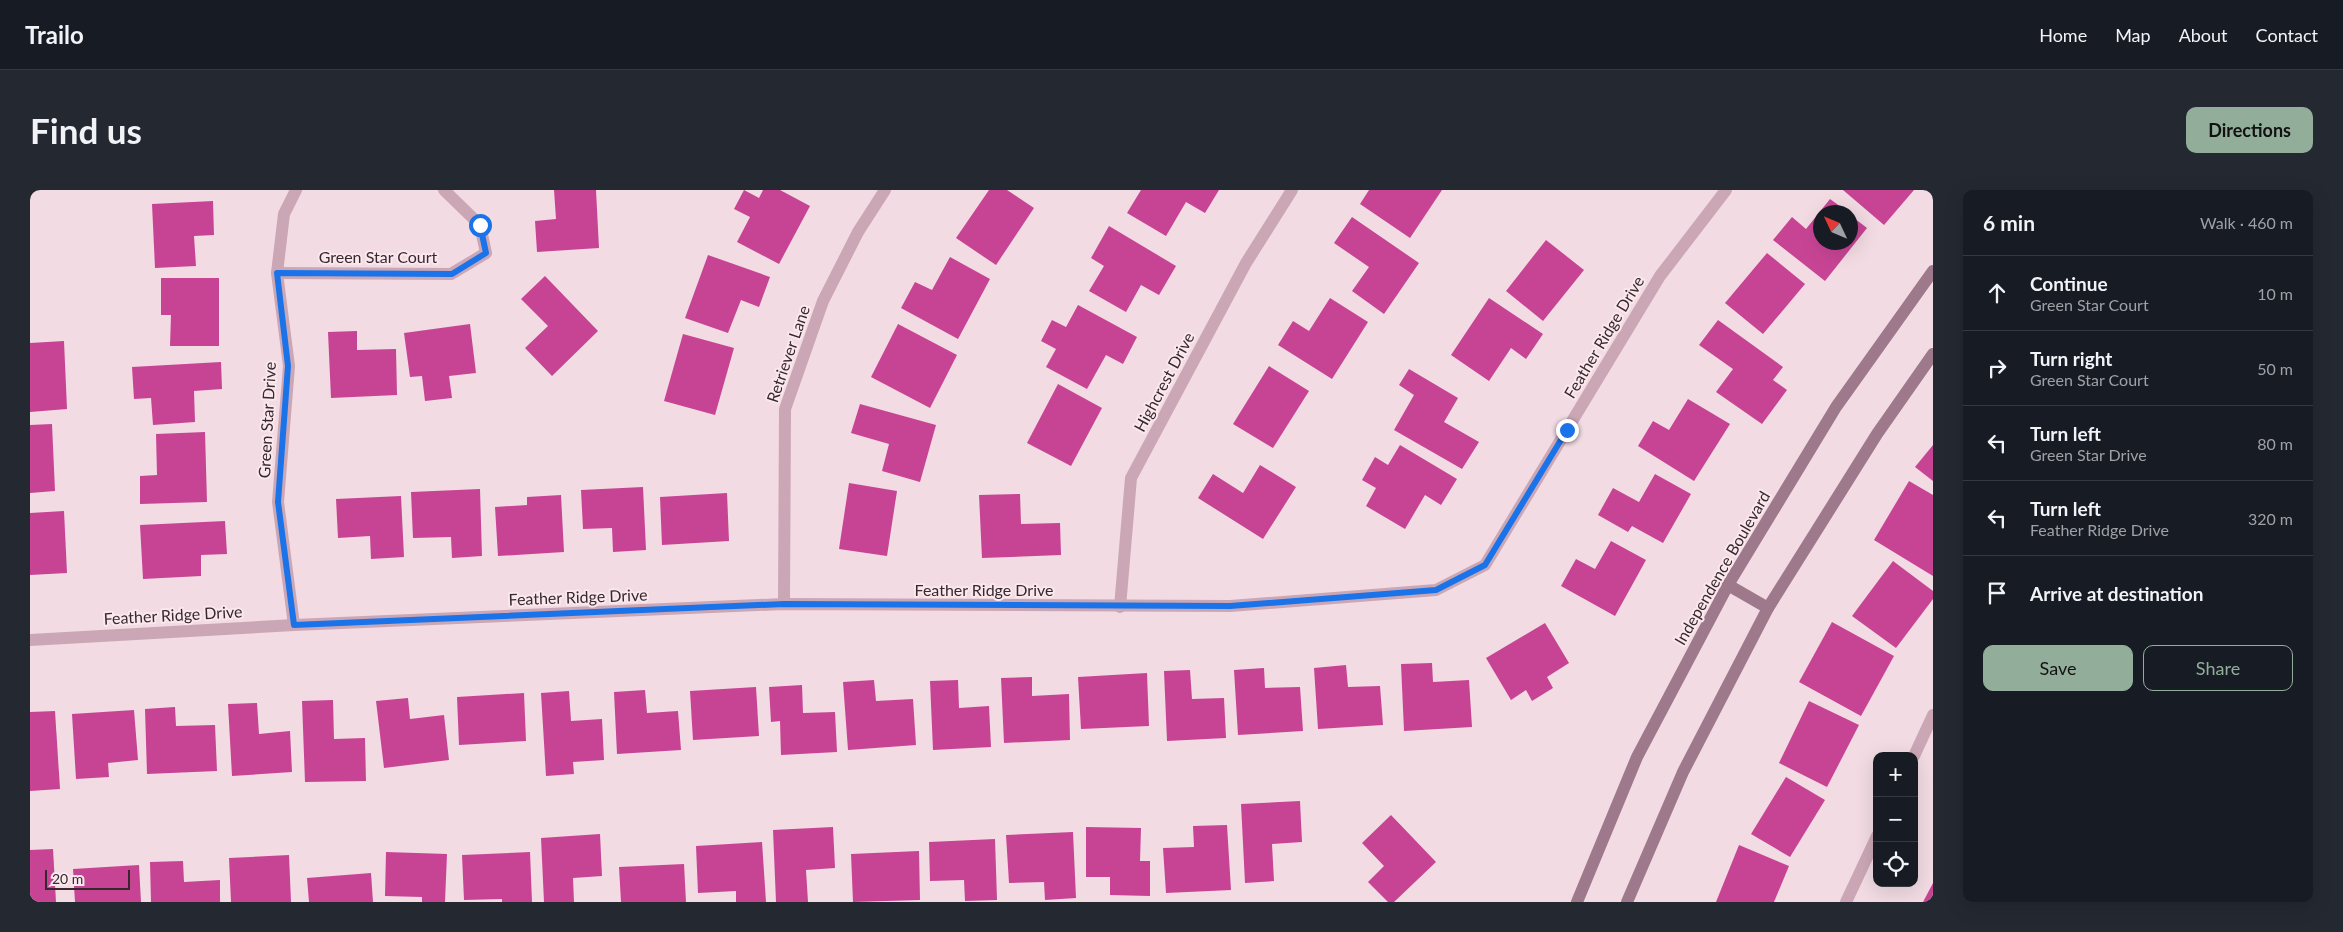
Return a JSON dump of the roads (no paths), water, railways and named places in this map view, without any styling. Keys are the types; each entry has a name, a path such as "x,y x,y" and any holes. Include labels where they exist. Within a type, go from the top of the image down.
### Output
{"main road":[{"name":"Independence Boulevard","path":"1577,902 1638,757 1728,585 1836,407 1933,271"},
{"path":"1627,902 1683,772 1768,608 1877,434 1933,354"},
{"path":"1728,585 1768,608"}],"street":[{"name":"Green Star Drive","path":"294,625 278,502 288,366 277,273 284,214 296,190"},
{"name":"Green Star Court","path":"277,273 452,274 486,253 480,225 444,190"},
{"name":"Retriever Lane","path":"784,604 785,409 823,301 858,232 884,190"},
{"name":"Highcrest Drive","path":"1120,607 1131,478 1246,262 1292,190"},
{"name":"Feather Ridge Drive","path":"30,640 294,625 784,604 1230,606 1436,590 1485,565 1660,276 1726,190"},
{"path":"1916,752 1933,715"},
{"path":"1846,902 1874,842"}]}
